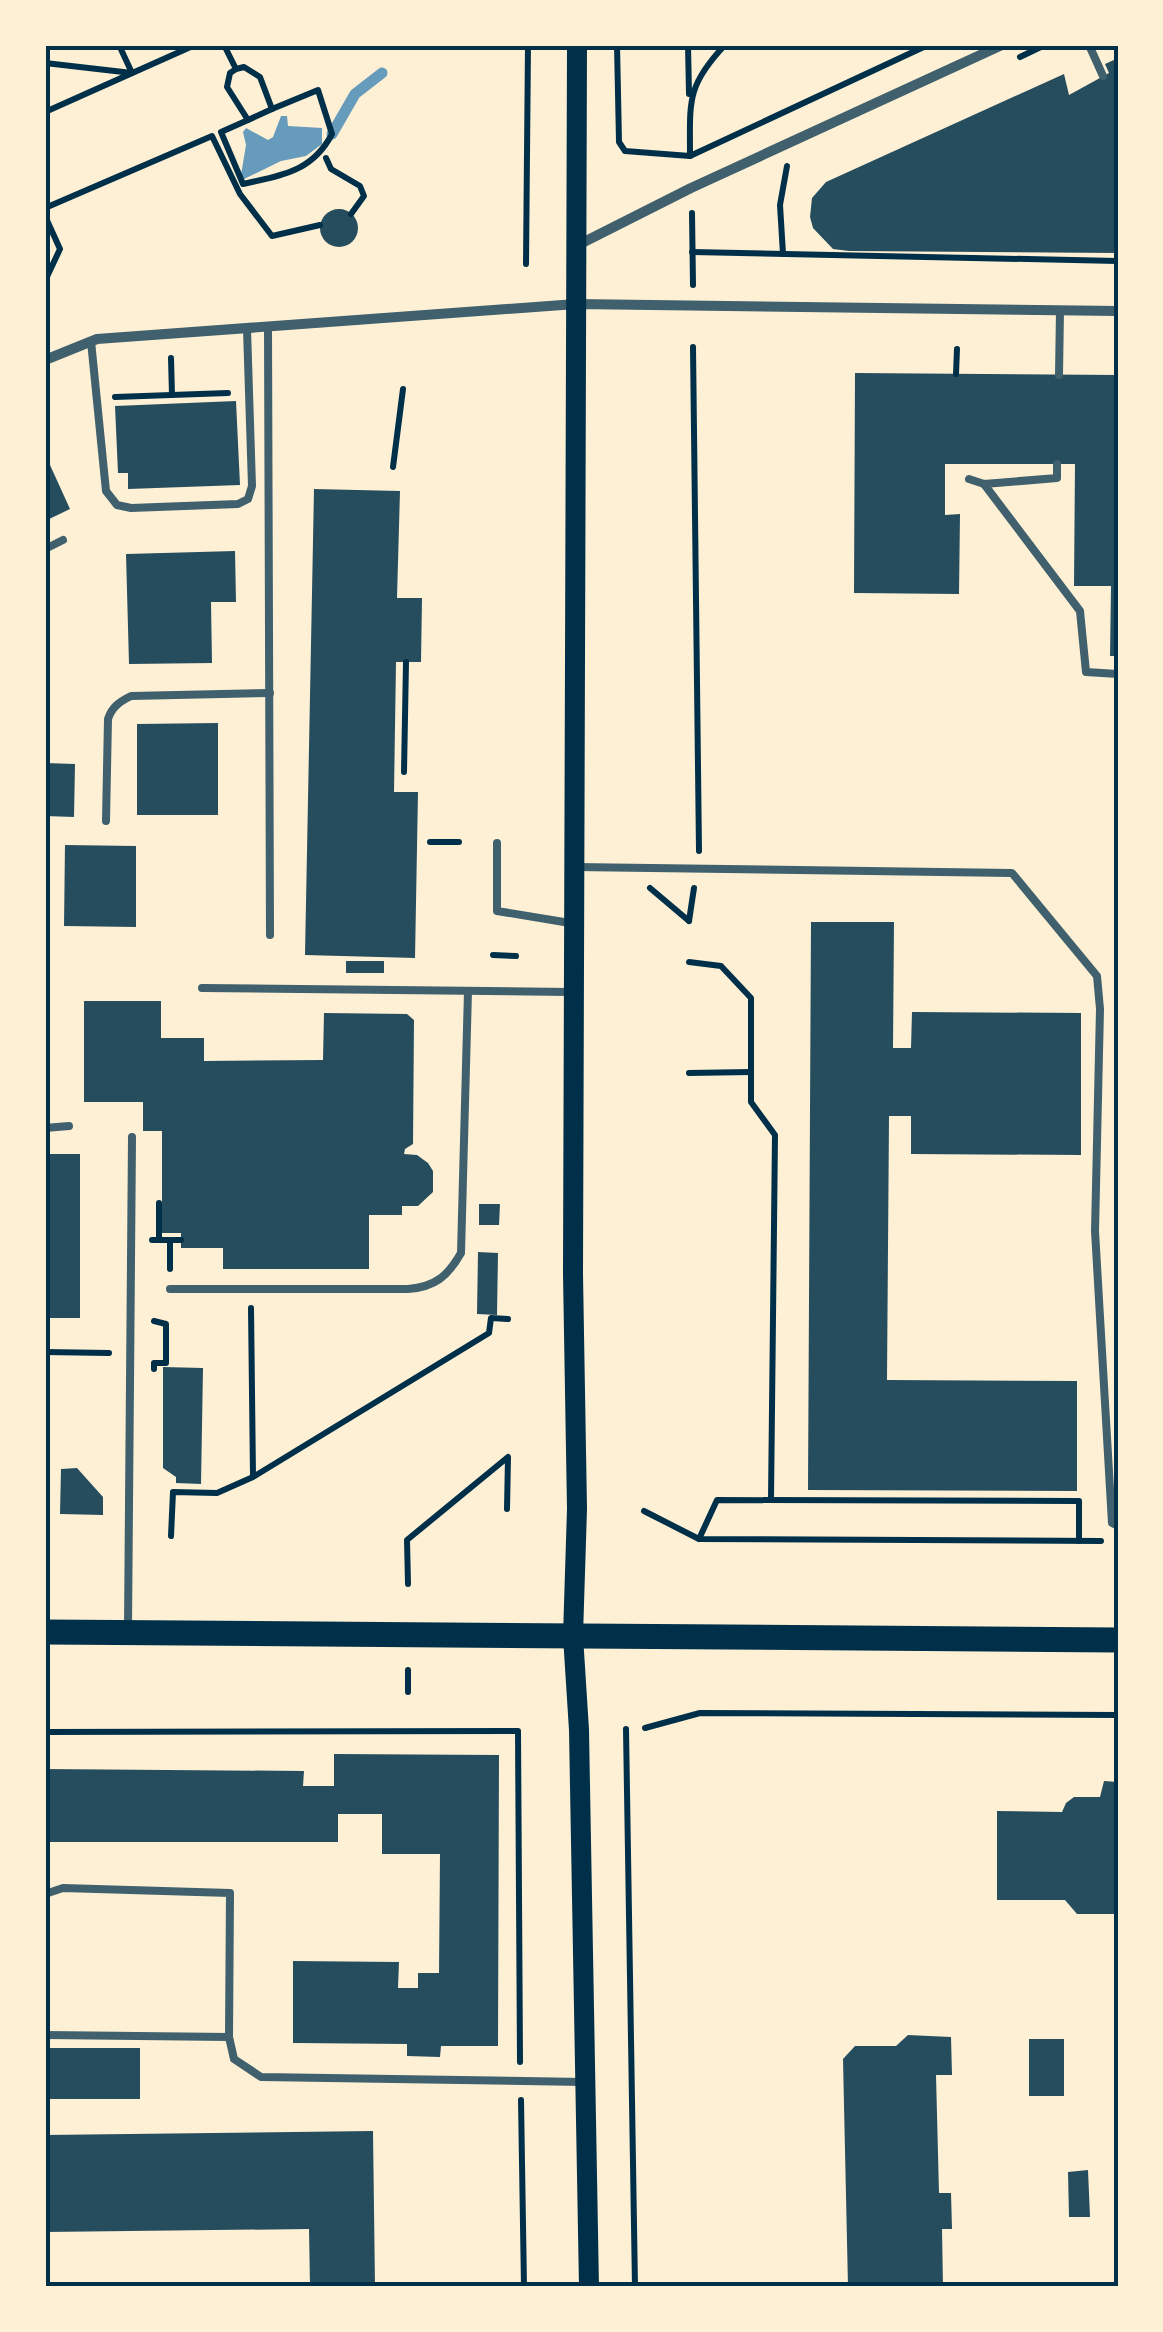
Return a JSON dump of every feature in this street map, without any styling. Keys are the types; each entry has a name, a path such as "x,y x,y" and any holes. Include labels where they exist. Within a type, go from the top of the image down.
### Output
{"main road":[{"path":"577,45 577,1509 573,1636 579,1730 589,2287"},
{"path":"45,1632 1118,1640"}],"street":[{"path":"576,246 691,188 1002,45"},
{"path":"45,360 90,342 576,304 1118,311"}],"lane":[{"path":"1088,45 1103,76"},
{"path":"1059,375 1060,310"},
{"path":"268,327 270,935"},
{"path":"90,342 106,491 117,505 131,508 238,504 248,499 252,486 247,329"},
{"path":"969,479 984,484 1057,478 1057,464"},
{"path":"984,484 1080,611 1086,672 1118,674"},
{"path":"45,548 64,540"},
{"path":"106,822 108,720 111,710 121,702 131,696 270,692"},
{"path":"497,843 497,911 575,924"},
{"path":"575,867 1012,873 1097,976 1100,1009 1095,1231 1112,1523 1118,1526"},
{"path":"202,988 574,992"},
{"path":"170,1289 408,1289 428,1288 443,1278 462,1253 468,991"},
{"path":"45,1128 69,1126"},
{"path":"128,1633 132,1137"},
{"path":"45,1894 63,1888 230,1893 229,2036 234,2060 261,2077 584,2082"},
{"path":"45,2035 229,2036"}],"path":[{"path":"119,45 132,73"},
{"path":"46,108 195,45"},
{"path":"224,45 236,69"},
{"path":"526,264 528,45"},
{"path":"617,45 619,142 626,150 644,154 690,156 928,45"},
{"path":"688,45 690,156"},
{"path":"690,97 705,66 725,45"},
{"path":"1020,57 1044,45"},
{"path":"45,63 132,73"},
{"path":"248,120 227,87 230,74 236,69 244,66 260,77 272,109"},
{"path":"45,281 60,249 45,212 216,134 318,90 332,134 322,154 304,166 243,184 216,134"},
{"path":"216,134 240,194 272,236 320,225"},
{"path":"326,158 330,169 360,186 364,196 351,214"},
{"path":"783,254 780,204 788,166 797,161"},
{"path":"692,211 692,286"},
{"path":"692,252 1118,262"},
{"path":"693,347 698,843"},
{"path":"956,374 957,349"},
{"path":"171,358 172,395"},
{"path":"393,467 403,389"},
{"path":"97,398 249,392"},
{"path":"404,772 406,662"},
{"path":"430,842 459,842"},
{"path":"493,956 516,956"},
{"path":"688,962 722,966 751,998 751,1102 775,1135 771,1500"},
{"path":"689,1073 751,1072"},
{"path":"159,1202 156,1240 181,1240"},
{"path":"170,1240 170,1271"},
{"path":"251,1318 253,1477"},
{"path":"172,1536 173,1492 217,1493 253,1477 489,1333 491,1318 508,1318"},
{"path":"45,1352 130,1353"},
{"path":"408,1584 407,1540 508,1458 508,1509"},
{"path":"699,1539 717,1500 1080,1501 1079,1541"},
{"path":"644,1512 699,1539 1118,1541"},
{"path":"408,1670 408,1692"},
{"path":"645,1728 700,1713 1118,1715"},
{"path":"626,1729 635,2287"},
{"path":"45,1732 518,1731 524,2287"}],"water":[{"path":"281,116 287,116 288,126 322,128 322,144 306,156 281,161 244,179 243,132 246,128 268,140"}],"building":[{"path":"1118,58 1118,253 849,251 833,249 813,228 812,198 826,182 1064,74 1069,95 1109,73 1105,64"},
{"path":"339,209 353,214 358,228 353,242 339,247 325,242 320,228 325,214"},
{"path":"855,373 1118,375 1118,656 1110,656 1111,586 1074,586 1075,464 945,464 945,515 960,514 959,594 854,593"},
{"path":"236,401 240,485 128,489 128,473 118,473 115,406"},
{"path":"45,454 70,509 45,521"},
{"path":"314,489 400,491 397,598 422,598 421,662 396,662 394,792 418,792 415,958 305,955"},
{"path":"235,551 236,602 211,602 212,663 129,664 126,554"},
{"path":"218,723 218,815 137,815 137,724"},
{"path":"45,763 75,764 74,817 45,816"},
{"path":"65,845 136,846 136,927 64,926"},
{"path":"811,922 894,922 893,1048 911,1048 912,1012 1081,1013 1081,1155 911,1154 911,1116 889,1116 887,1380 1077,1381 1077,1491 808,1490"},
{"path":"346,961 384,961 384,973 346,973"},
{"path":"84,1001 161,1001 161,1038 204,1038 204,1061 323,1060 324,1013 407,1014 414,1020 413,1144 404,1154 417,1155 428,1163 433,1171 433,1192 418,1206 402,1206 402,1215 369,1215 369,1269 223,1269 223,1248 181,1248 181,1233 162,1233 162,1131 143,1131 143,1102 84,1102"},
{"path":"45,1154 80,1154 80,1318 45,1318"},
{"path":"479,1204 500,1204 499,1225 479,1225"},
{"path":"478,1252 498,1253 497,1315 477,1314"},
{"path":"163,1367 203,1368 201,1484 176,1483 176,1477 163,1468"},
{"path":"77,1468 103,1497 103,1515 60,1514 61,1469"},
{"path":"334,1754 499,1755 498,2046 441,2046 440,2057 407,2056 407,2044 293,2043 293,1961 399,1962 398,1988 418,1988 418,1973 439,1973 440,1854 382,1854 382,1814 338,1814 338,1842 45,1842 45,1769 304,1771 303,1786 334,1786"},
{"path":"1104,1781 1118,1782 1118,1914 1077,1914 1065,1900 997,1900 997,1811 1062,1812 1074,1797 1100,1797"},
{"path":"908,2035 951,2037 952,2075 936,2075 939,2193 951,2193 952,2229 942,2229 943,2287 848,2287 843,2059 855,2046 896,2046"},
{"path":"1029,2039 1064,2039 1064,2096 1029,2096"},
{"path":"45,2048 140,2048 140,2099 45,2099"},
{"path":"373,2131 375,2287 310,2287 309,2229 45,2232 45,2135"},
{"path":"1088,2170 1090,2217 1069,2217 1068,2172"}],"waterway":[{"path":"332,134 355,94 382,73"}]}
